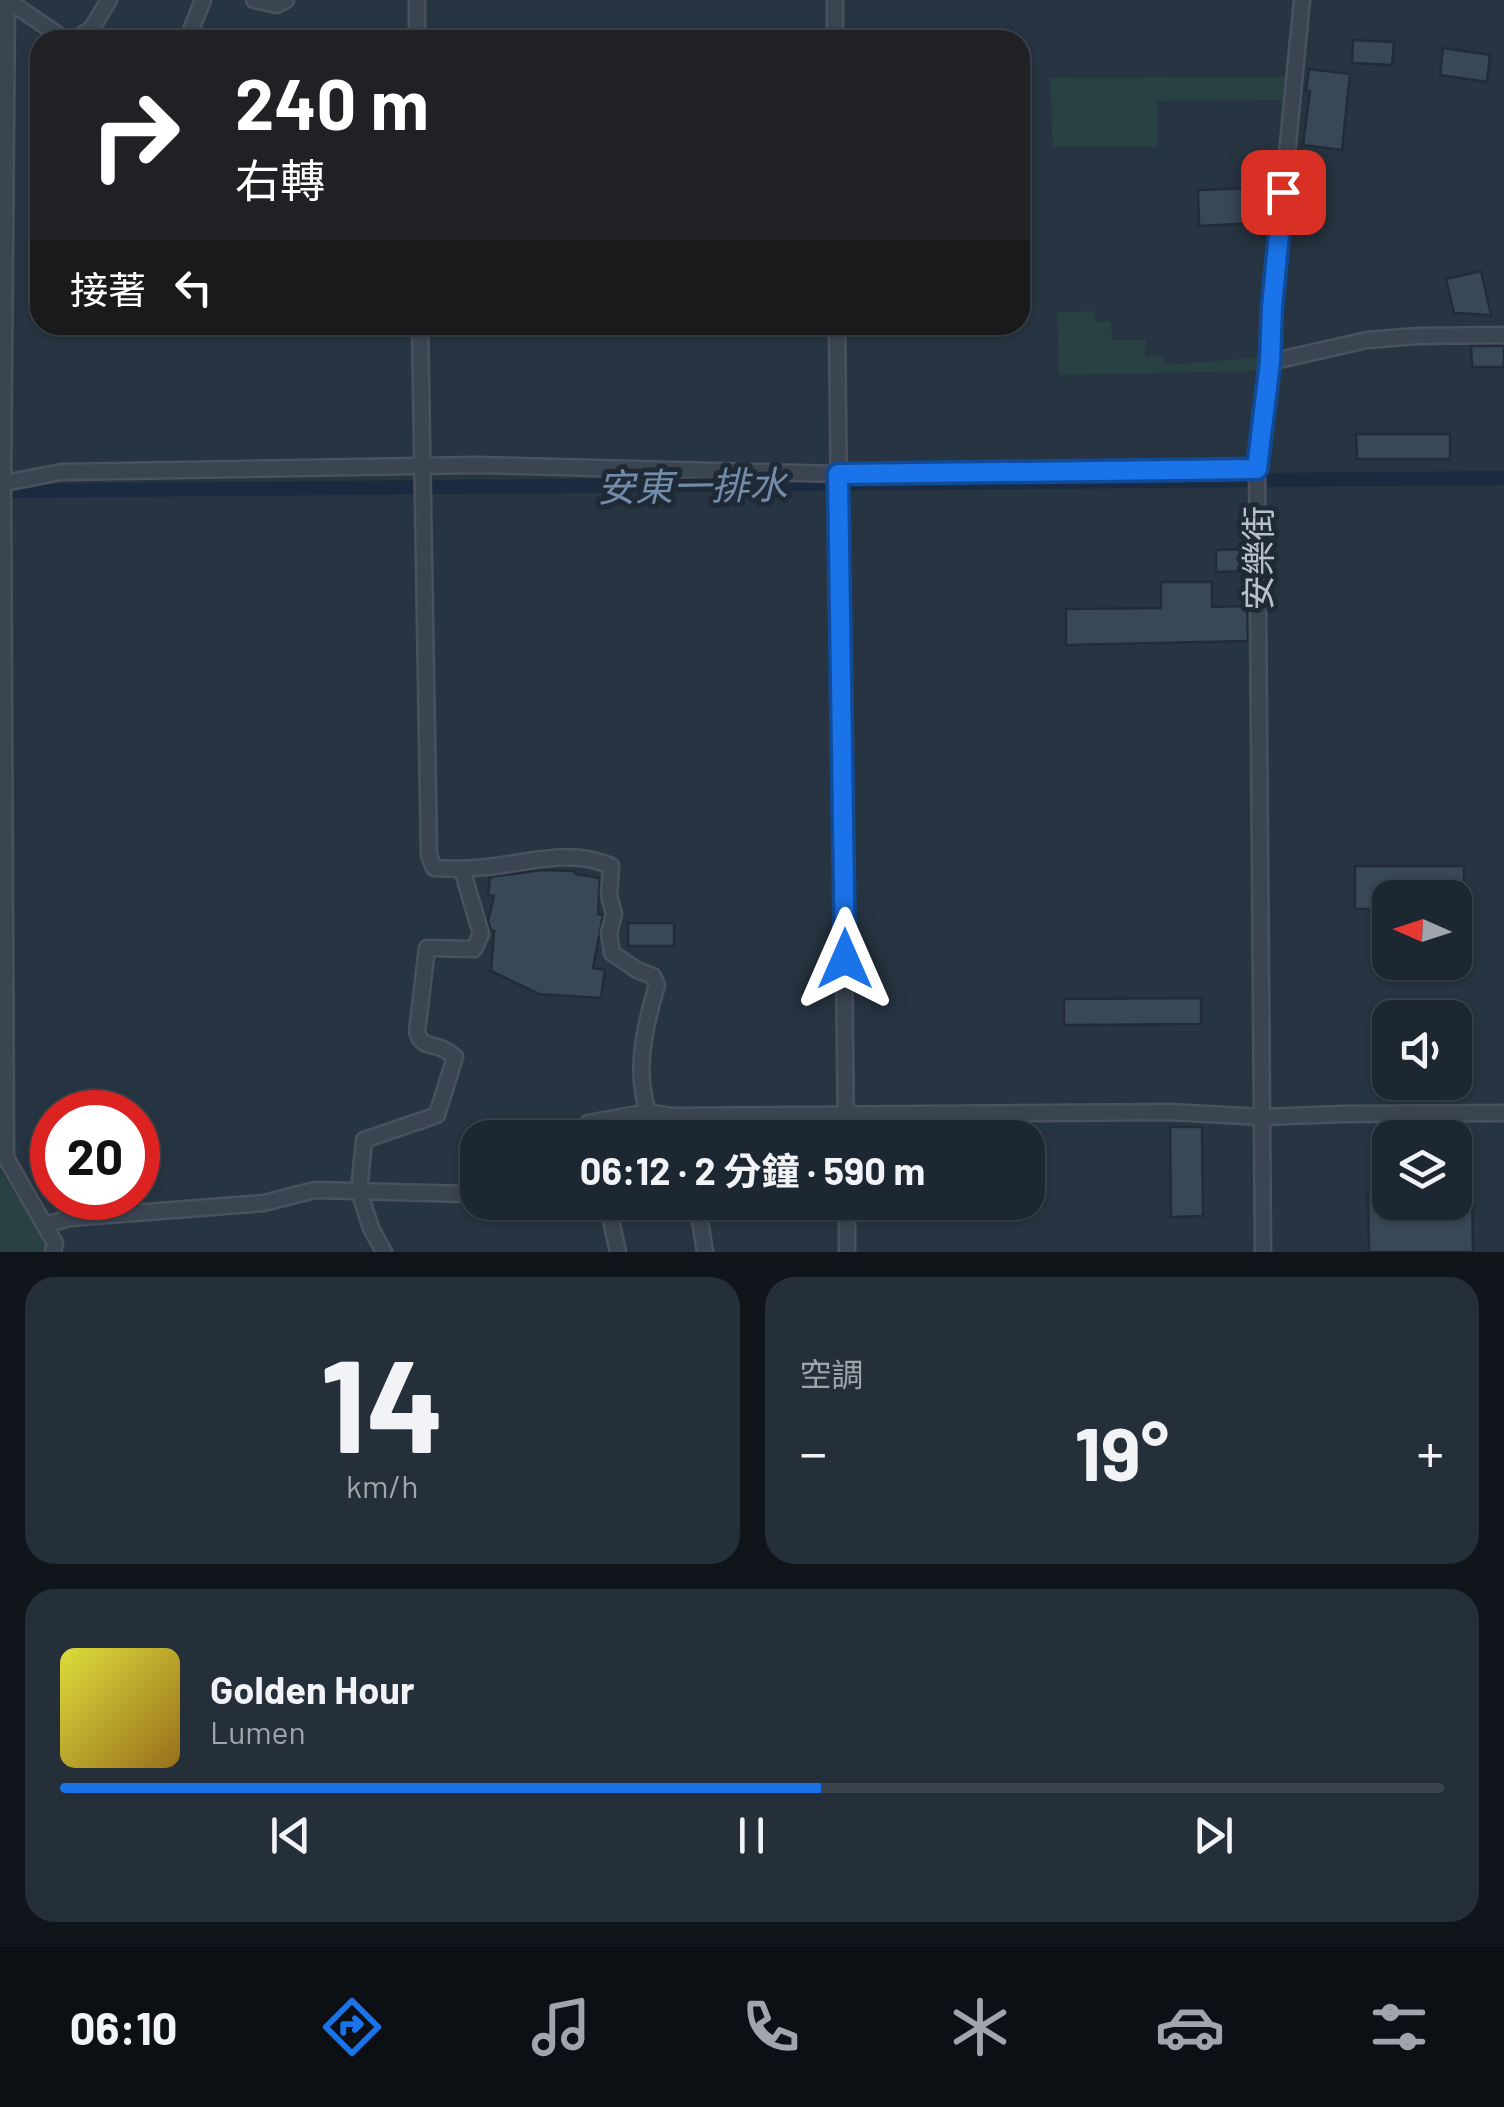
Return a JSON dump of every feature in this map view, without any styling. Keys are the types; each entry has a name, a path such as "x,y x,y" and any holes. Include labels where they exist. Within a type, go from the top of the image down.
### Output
{"street":[{"path":"7,0 51,30"},
{"path":"7,0 2,484 6,1158 56,1242 53,1252"},
{"path":"89,30 109,0"},
{"path":"191,30 203,0"},
{"path":"254,0 276,5 286,0"},
{"path":"417,0 418,30"},
{"path":"835,0 835,30"},
{"name":"安樂街","path":"1263,1252 1257,469 1302,0"},
{"path":"420,335 429,855 434,868 462,870 552,856 594,858 611,866 612,953 653,976 657,985 644,1029 641,1091 648,1112"},
{"path":"837,335 845,1120"},
{"path":"1270,362 1367,340 1504,335"},
{"path":"2,484 61,472 477,465 838,474 1257,469"},
{"path":"384,1252 371,1228 359,1190 364,1140 436,1115 455,1057 441,1048 426,1046 417,1032 428,948 474,949 481,934 462,870"},
{"path":"604,1120 648,1112 671,1116 1172,1112 1262,1118 1504,1113"},
{"path":"671,1116 672,1120"},
{"path":"46,1225 70,1218 264,1203 316,1190 460,1194"},
{"path":"611,1220 618,1252"},
{"path":"700,1220 705,1252"},
{"path":"846,1220 847,1252"}],"green space":[{"path":"1292,77 1290,100 1157,101 1158,147 1053,147 1050,78"},
{"path":"1094,311 1095,322 1111,321 1112,340 1146,340 1145,357 1162,356 1166,365 1264,357 1262,371 1059,375 1057,312"},
{"path":"0,1170 46,1241 44,1252 0,1252"}],"building":[{"path":"1353,40 1394,42 1392,65 1352,63"},
{"path":"1443,48 1490,55 1487,82 1440,75"},
{"path":"1309,69 1350,74 1342,150 1303,145"},
{"path":"1256,188 1257,223 1199,226 1198,190"},
{"path":"1481,271 1491,315 1454,313 1446,279"},
{"path":"1471,346 1504,346 1504,367 1472,367"},
{"path":"1356,434 1450,434 1450,459 1357,459"},
{"path":"1247,549 1247,571 1216,572 1216,550"},
{"path":"1161,582 1212,582 1212,607 1247,606 1248,641 1066,645 1066,609 1161,608"},
{"path":"1355,866 1464,866 1464,880 1372,880 1372,909 1355,909"},
{"path":"543,870 575,871 600,878 598,914 603,915 593,968 605,970 601,998 539,994 491,971 494,931 488,921 494,896 488,895 490,877"},
{"path":"628,923 674,923 674,946 628,946"},
{"path":"1201,998 1201,1024 1064,1025 1064,999"},
{"path":"1170,1127 1202,1127 1203,1216 1171,1217"},
{"path":"1368,1192 1372,1192 1372,1220 1472,1220 1472,1192 1473,1252 1369,1252"}],"waterway":[{"name":"安東一排水","path":"0,491 1504,478"}],"route":[{"path":"845,959 838,474 1257,469 1283,192"}]}
